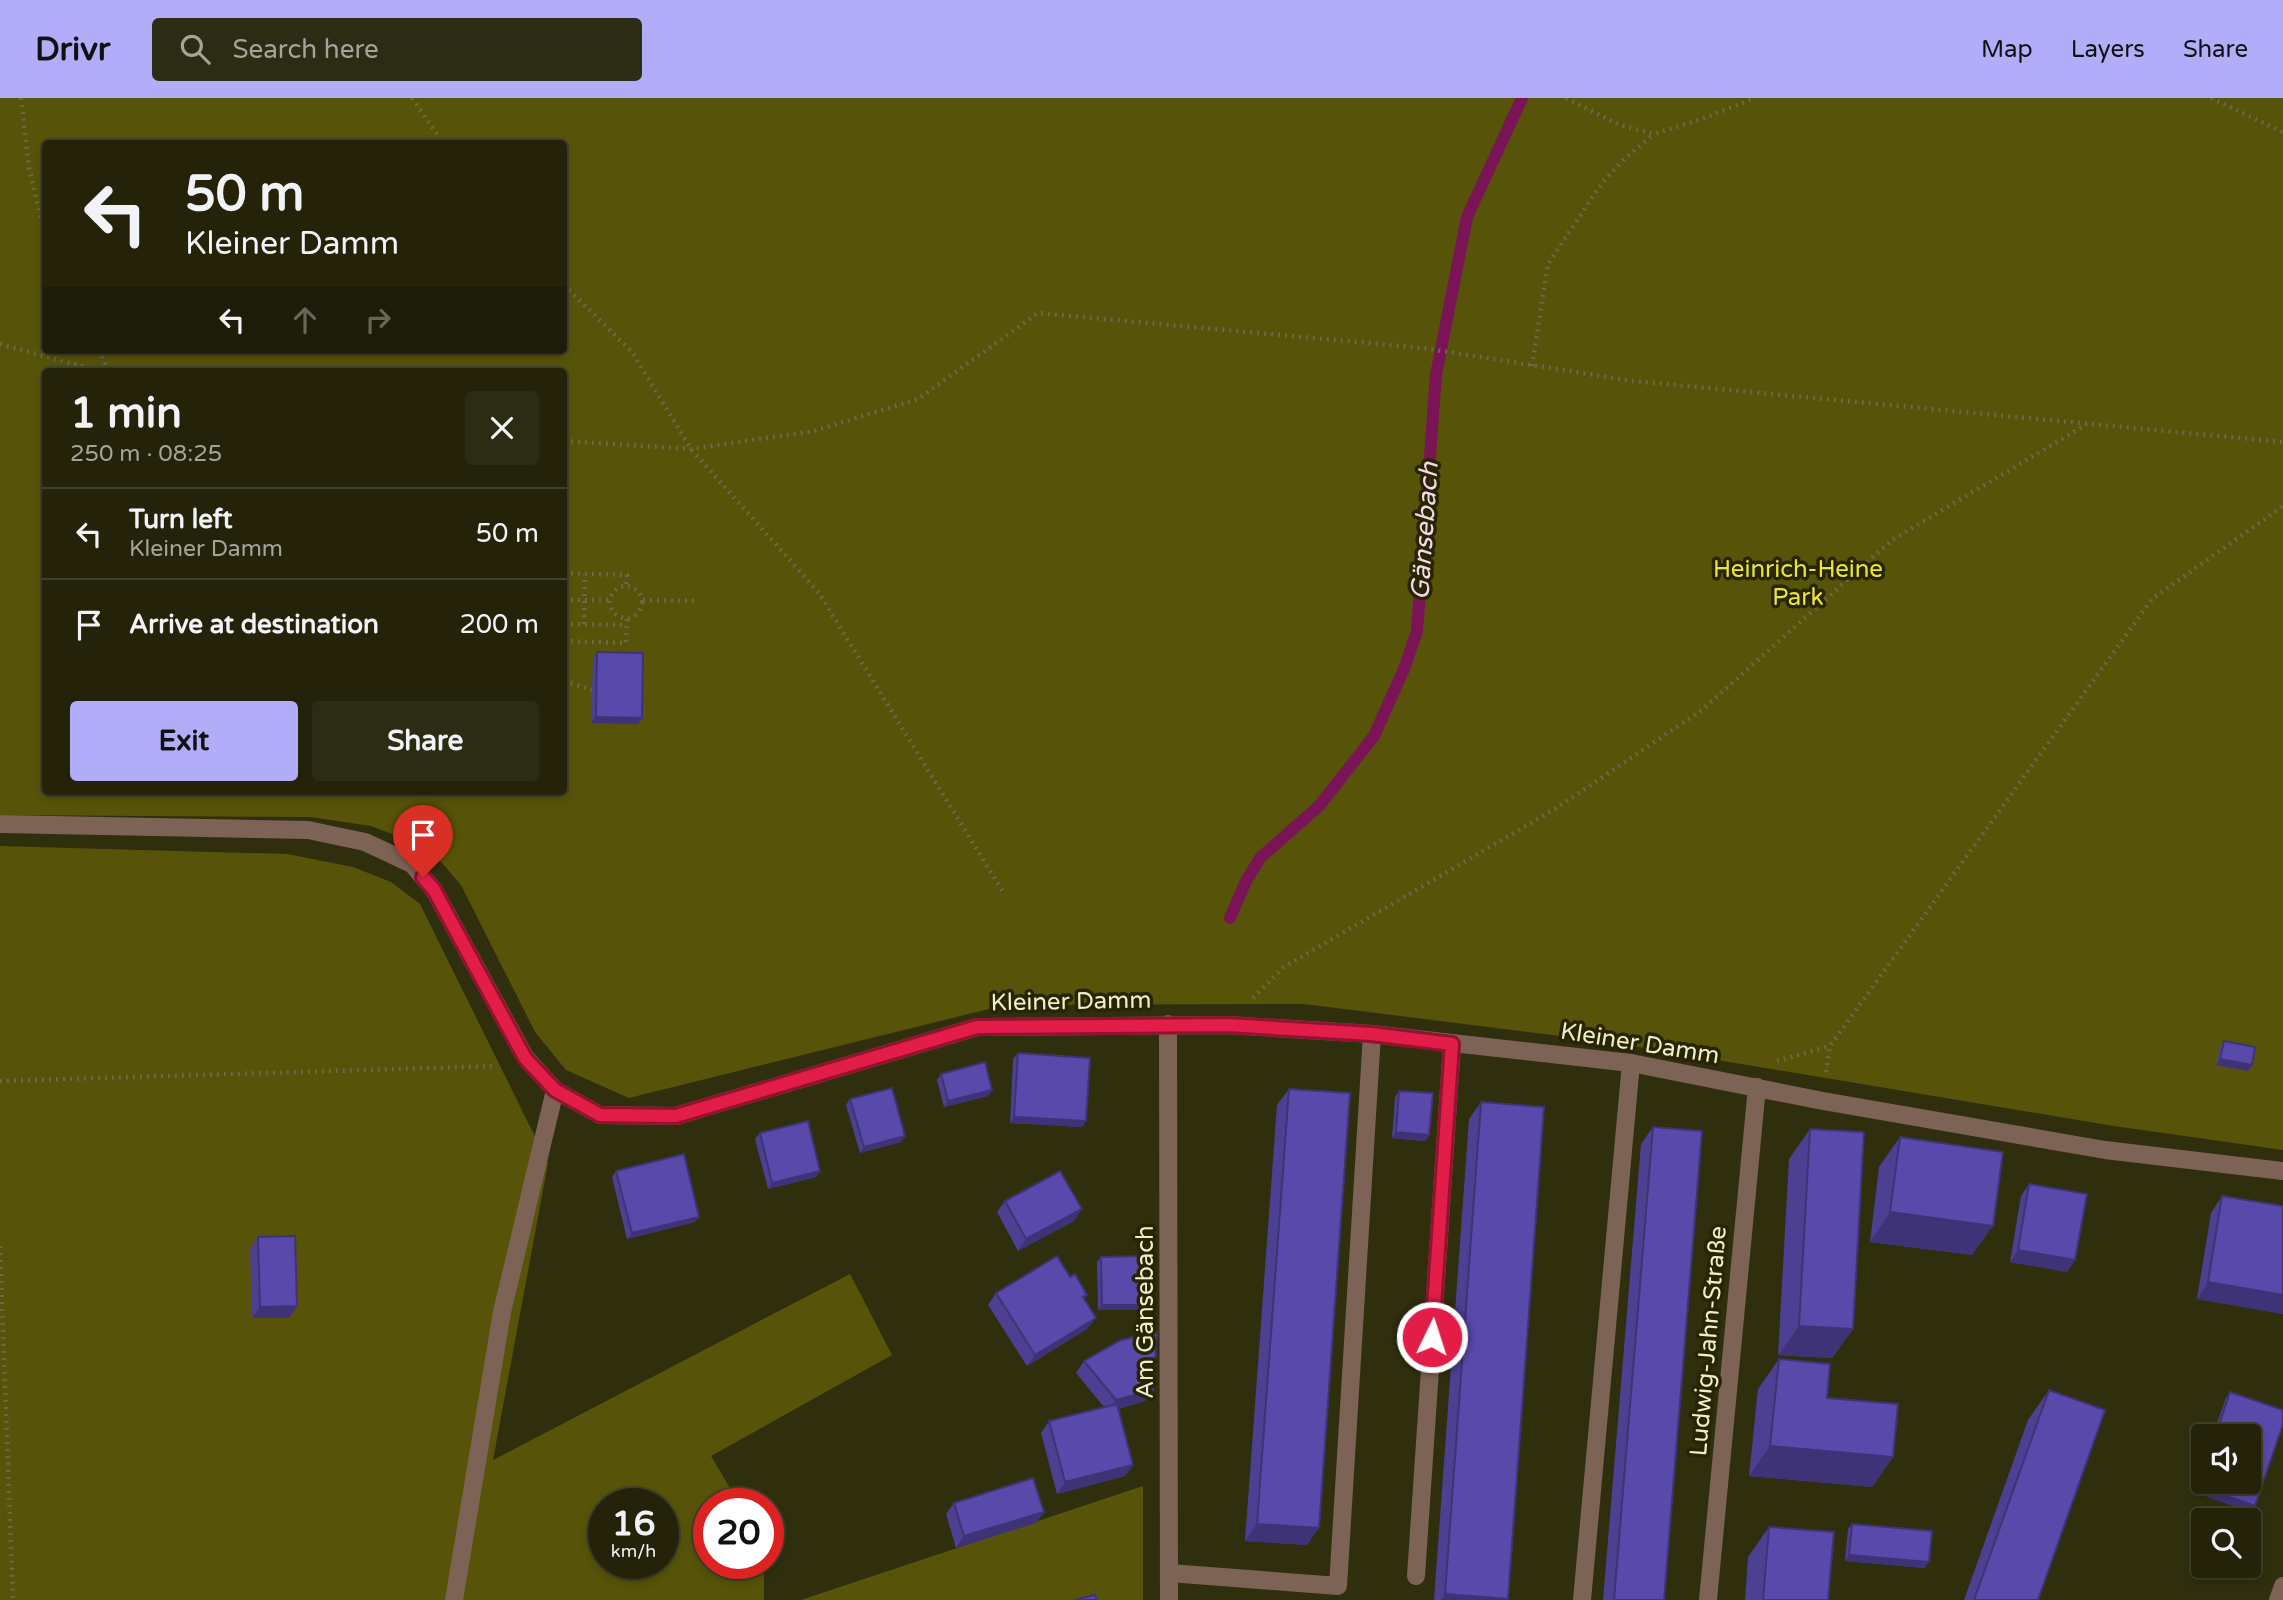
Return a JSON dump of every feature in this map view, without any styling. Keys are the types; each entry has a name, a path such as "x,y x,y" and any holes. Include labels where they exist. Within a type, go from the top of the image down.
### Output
{"street":[{"name":"Kleiner Damm","path":"0,824 309,830 365,842 412,864 434,890 525,1058 555,1090 600,1115 676,1116 977,1027 1228,1025 1371,1034 1631,1063 1822,1101 2105,1150 2283,1171"},
{"name":"Am Gänsebach","path":"1168,1024 1169,1600"},
{"path":"1170,1573 1338,1586 1371,1034"},
{"path":"1416,1576 1452,1044"},
{"path":"1582,1600 1631,1063"},
{"name":"Ludwig-Jahn-Straße","path":"1708,1600 1757,1087"},
{"path":"454,1600 502,1312 555,1090"},
{"path":"2278,1600 2283,1586"}],"path":[{"path":"21,98 29,168 42,222"},
{"path":"412,98 441,140"},
{"path":"1566,98 1620,125 1654,134"},
{"path":"1532,366 1548,264 1602,183 1624,159 1654,134 1755,98"},
{"path":"2211,98 2283,132"},
{"path":"567,288 632,352 691,449 818,593 1003,892"},
{"path":"567,441 691,449 814,431 918,399 1038,313 1423,348 1633,381 2283,442"},
{"path":"0,344 88,368"},
{"path":"1228,1025 1284,967 1555,809 1702,710 1892,540 2088,424"},
{"path":"1757,1087 1767,1063 1830,1046 2152,599 2283,506"},
{"path":"567,573 627,575 626,586"},
{"path":"584,624 585,574"},
{"path":"567,624 626,622 639,613 643,600 637,590 626,586 616,590 610,600 614,613 626,622"},
{"path":"567,600 610,600"},
{"path":"643,600 694,601"},
{"path":"567,641 626,643 626,622"},
{"path":"567,682 592,690"},
{"path":"0,1081 500,1066 525,1058"},
{"path":"0,1246 13,1600"}],"green space":[{"name":"Heinrich-Heine Park","path":"0,98 2283,98 2283,1150 2114,1126 1609,1042 1304,1004 1005,1005 629,1098 566,1070 535,1032 461,885 443,864 418,844 371,826 310,817 0,815"},
{"path":"0,846 287,854 353,867 391,882 420,904 548,1163 493,1460 850,1274 892,1355 711,1456 730,1488 693,1488 693,1579 764,1579 764,1600 0,1600"},
{"path":"1143,1486 1143,1600 801,1600"}],"building":[{"path":"597,652 643,653 642,718 596,717"},
{"path":"2224,1041 2255,1047 2252,1065 2220,1059"},
{"path":"1018,1053 1090,1058 1086,1121 1014,1117"},
{"path":"985,1062 992,1090 948,1101 941,1074"},
{"path":"892,1088 905,1136 864,1147 850,1099"},
{"path":"1289,1089 1350,1093 1319,1528 1257,1524"},
{"path":"1399,1091 1433,1093 1429,1135 1396,1132"},
{"path":"1481,1102 1544,1107 1508,1599 1445,1594"},
{"path":"808,1121 820,1171 772,1183 760,1133"},
{"path":"1653,1127 1702,1131 1664,1600 1614,1600"},
{"path":"1810,1129 1864,1132 1853,1329 1799,1326"},
{"path":"1900,1137 2003,1152 1993,1226 1890,1212"},
{"path":"684,1154 699,1217 632,1233 616,1171"},
{"path":"1060,1171 1082,1209 1026,1239 1005,1201"},
{"path":"2029,1184 2087,1194 2075,1260 2018,1250"},
{"path":"2222,1196 2283,1206 2283,1295 2208,1282"},
{"path":"295,1236 297,1306 260,1307 258,1237"},
{"path":"1057,1256 1070,1277 1075,1274 1087,1295 1083,1297 1096,1318 1035,1355 996,1293"},
{"path":"1146,1256 1146,1305 1102,1305 1101,1257"},
{"path":"1157,1332 1153,1390 1116,1400 1084,1361 1121,1340"},
{"path":"1779,1359 1830,1364 1827,1398 1898,1404 1893,1457 1770,1446"},
{"path":"2049,1390 2105,1410 2038,1600 1974,1600"},
{"path":"2230,1392 2283,1410 2283,1424 2261,1488 2261,1424 2219,1424"},
{"path":"1117,1404 1133,1465 1065,1482 1049,1421"},
{"path":"1033,1478 1044,1512 964,1536 954,1503"},
{"path":"2221,1494 2259,1494 2255,1506"},
{"path":"1852,1524 1932,1531 1929,1562 1849,1555"},
{"path":"1769,1527 1834,1532 1828,1600 1763,1600"},
{"path":"1095,1595 1097,1600 1074,1600"}],"waterway":[{"name":"Gänsebach","path":"1230,918 1246,881 1260,858 1319,806 1374,736 1404,669 1417,631 1436,375 1467,217 1522,98"}],"route":[{"path":"423,877 434,890 525,1058 555,1090 600,1115 676,1116 977,1027 1228,1025 1371,1034 1452,1044 1432,1337"}]}
